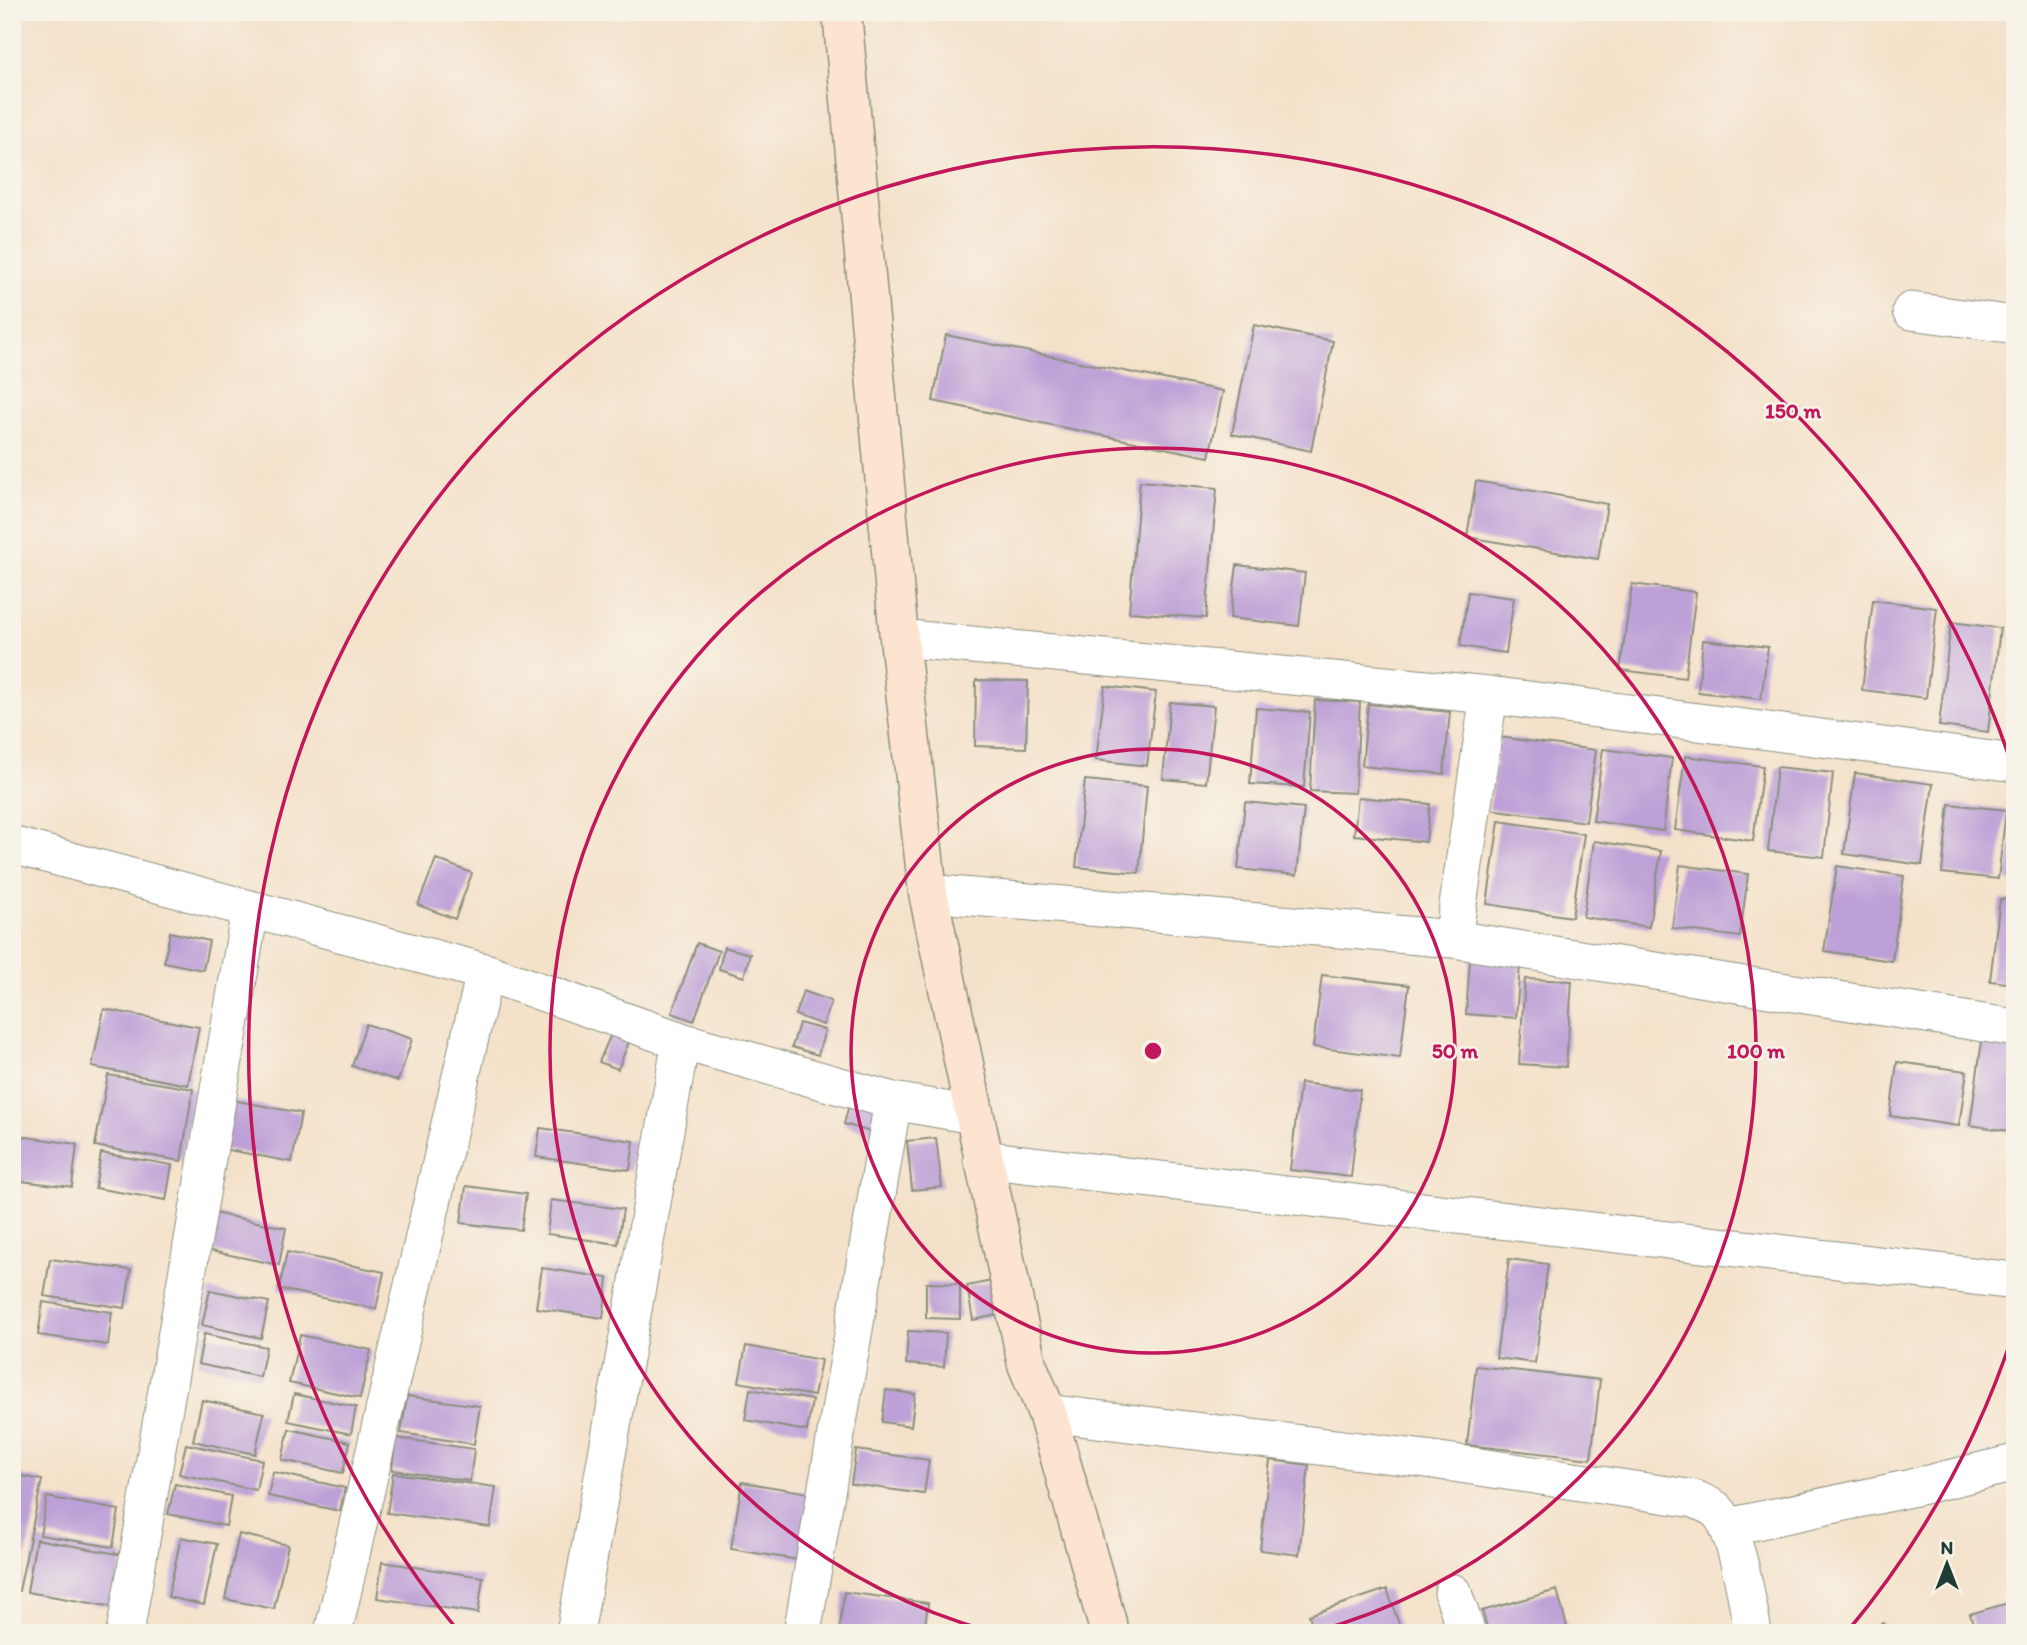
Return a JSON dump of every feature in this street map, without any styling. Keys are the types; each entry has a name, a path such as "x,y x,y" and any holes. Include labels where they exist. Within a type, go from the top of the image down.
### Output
{"main road":[{"path":"842,12 899,638 928,893 1027,1364 1047,1413 1110,1633"}],"street":[{"path":"1911,311 2015,325"},
{"path":"899,638 1489,695 2015,763"},
{"path":"1453,939 1489,695"},
{"path":"12,845 485,972 681,1041 893,1101 973,1115"},
{"path":"928,893 1453,939 2015,1028"},
{"path":"125,1633 250,910"},
{"path":"333,1633 485,972"},
{"path":"575,1633 681,1041"},
{"path":"802,1633 893,1101"},
{"path":"982,1160 2015,1282"},
{"path":"1047,1413 1426,1459 1695,1499 1716,1510 1728,1527 1754,1633"},
{"path":"1728,1527 2015,1463"},
{"path":"1453,1593 1467,1633"}],"building":[{"path":"1254,325 1333,341 1311,451 1232,434"},
{"path":"946,335 1223,391 1209,457 933,401"},
{"path":"1140,481 1217,488 1206,618 1129,612"},
{"path":"1476,481 1607,504 1598,559 1467,537"},
{"path":"1237,565 1305,573 1299,626 1230,618"},
{"path":"1632,584 1696,592 1685,678 1620,670"},
{"path":"1468,592 1514,598 1506,653 1460,646"},
{"path":"1873,600 1937,608 1926,698 1862,690"},
{"path":"1951,622 2000,628 1988,732 1939,726"},
{"path":"1703,640 1768,647 1761,699 1698,692"},
{"path":"976,680 1028,681 1026,748 975,746"},
{"path":"1105,686 1156,692 1147,766 1096,760"},
{"path":"1315,700 1360,702 1355,793 1310,791"},
{"path":"1170,702 1214,706 1206,783 1163,779"},
{"path":"1368,704 1450,712 1444,774 1362,766"},
{"path":"1256,708 1310,712 1304,787 1250,784"},
{"path":"1499,737 1596,750 1586,822 1489,809"},
{"path":"1603,749 1672,758 1663,831 1593,821"},
{"path":"1685,756 1763,766 1753,841 1675,830"},
{"path":"1777,767 1833,773 1824,857 1768,851"},
{"path":"1855,773 1933,784 1922,865 1844,854"},
{"path":"1085,780 1147,786 1139,873 1076,867"},
{"path":"1358,797 1430,804 1426,842 1354,835"},
{"path":"1245,802 1304,808 1297,875 1238,869"},
{"path":"1949,804 2006,810 1998,879 1942,873"},
{"path":"1499,821 1584,834 1572,917 1487,904"},
{"path":"2015,833 2015,882 2007,881"},
{"path":"1594,841 1661,851 1649,927 1583,917"},
{"path":"436,859 472,873 455,919 418,905"},
{"path":"1680,865 1748,874 1740,937 1672,928"},
{"path":"1837,866 1904,876 1892,961 1824,951"},
{"path":"2000,899 2015,900 2015,984 1990,981"},
{"path":"170,932 209,941 203,970 164,962"},
{"path":"697,943 719,951 694,1021 672,1013"},
{"path":"724,947 750,954 744,977 719,969"},
{"path":"1470,960 1520,965 1516,1018 1466,1014"},
{"path":"1322,975 1409,985 1400,1058 1313,1047"},
{"path":"1525,979 1572,981 1566,1067 1519,1064"},
{"path":"803,991 831,1001 823,1025 795,1015"},
{"path":"104,1009 199,1027 188,1085 92,1067"},
{"path":"799,1023 825,1030 818,1055 792,1047"},
{"path":"366,1024 412,1039 398,1081 352,1066"},
{"path":"614,1027 632,1034 618,1069 599,1062"},
{"path":"1982,1041 2015,1045 2015,1132 1970,1125"},
{"path":"1897,1062 1967,1071 1959,1126 1890,1116"},
{"path":"108,1075 193,1089 181,1161 95,1146"},
{"path":"1300,1083 1360,1090 1351,1177 1290,1170"},
{"path":"851,1097 886,1107 877,1134 844,1124"},
{"path":"227,1099 301,1113 292,1162 218,1148"},
{"path":"540,1128 634,1141 630,1170 536,1157"},
{"path":"12,1135 77,1144 72,1187 12,1180"},
{"path":"936,1138 942,1187 912,1190 907,1141"},
{"path":"101,1153 172,1165 166,1200 95,1188"},
{"path":"466,1186 526,1194 521,1230 461,1223"},
{"path":"551,1200 623,1209 618,1244 547,1234"},
{"path":"214,1213 286,1228 279,1265 206,1250"},
{"path":"287,1252 384,1272 376,1309 279,1289"},
{"path":"50,1259 131,1270 125,1308 44,1296"},
{"path":"1509,1259 1548,1264 1535,1363 1496,1358"},
{"path":"542,1268 608,1278 603,1318 536,1308"},
{"path":"992,1281 998,1315 973,1320 967,1286"},
{"path":"926,1283 960,1284 960,1319 926,1318"},
{"path":"210,1290 269,1302 261,1338 202,1325"},
{"path":"43,1302 112,1312 108,1345 38,1335"},
{"path":"908,1331 946,1333 944,1367 906,1364"},
{"path":"204,1334 266,1347 260,1377 198,1364"},
{"path":"300,1335 371,1350 360,1398 289,1383"},
{"path":"746,1346 821,1360 814,1396 739,1382"},
{"path":"1476,1366 1600,1380 1591,1459 1467,1445"},
{"path":"750,1389 812,1400 807,1431 745,1420"},
{"path":"886,1390 915,1394 911,1426 882,1422"},
{"path":"294,1394 356,1407 351,1434 288,1421"},
{"path":"407,1396 480,1406 474,1444 401,1433"},
{"path":"202,1400 264,1413 255,1454 193,1441"},
{"path":"289,1429 350,1442 343,1473 282,1460"},
{"path":"396,1438 474,1449 470,1481 392,1470"},
{"path":"186,1444 262,1460 256,1490 179,1474"},
{"path":"856,1450 929,1460 924,1494 851,1484"},
{"path":"1270,1460 1309,1465 1299,1555 1260,1550"},
{"path":"273,1472 345,1488 340,1511 268,1496"},
{"path":"393,1473 496,1487 490,1527 387,1513"},
{"path":"12,1474 42,1480 19,1591 12,1590"},
{"path":"742,1482 816,1494 805,1561 731,1549"},
{"path":"175,1484 231,1496 226,1526 168,1514"},
{"path":"47,1497 119,1510 113,1547 40,1535"},
{"path":"239,1534 288,1545 274,1609 225,1599"},
{"path":"181,1537 217,1544 204,1605 168,1597"},
{"path":"36,1539 123,1555 114,1607 27,1592"},
{"path":"382,1562 483,1577 478,1613 377,1598"},
{"path":"1387,1589 1402,1633 1315,1633 1309,1615"},
{"path":"1557,1590 1567,1627 1546,1633 1489,1633 1482,1611"},
{"path":"844,1592 928,1603 924,1633 839,1633"},
{"path":"2015,1601 2015,1633 1976,1633 1970,1614"},
{"path":"1883,1623 1886,1633 1852,1633 1852,1632"}]}
